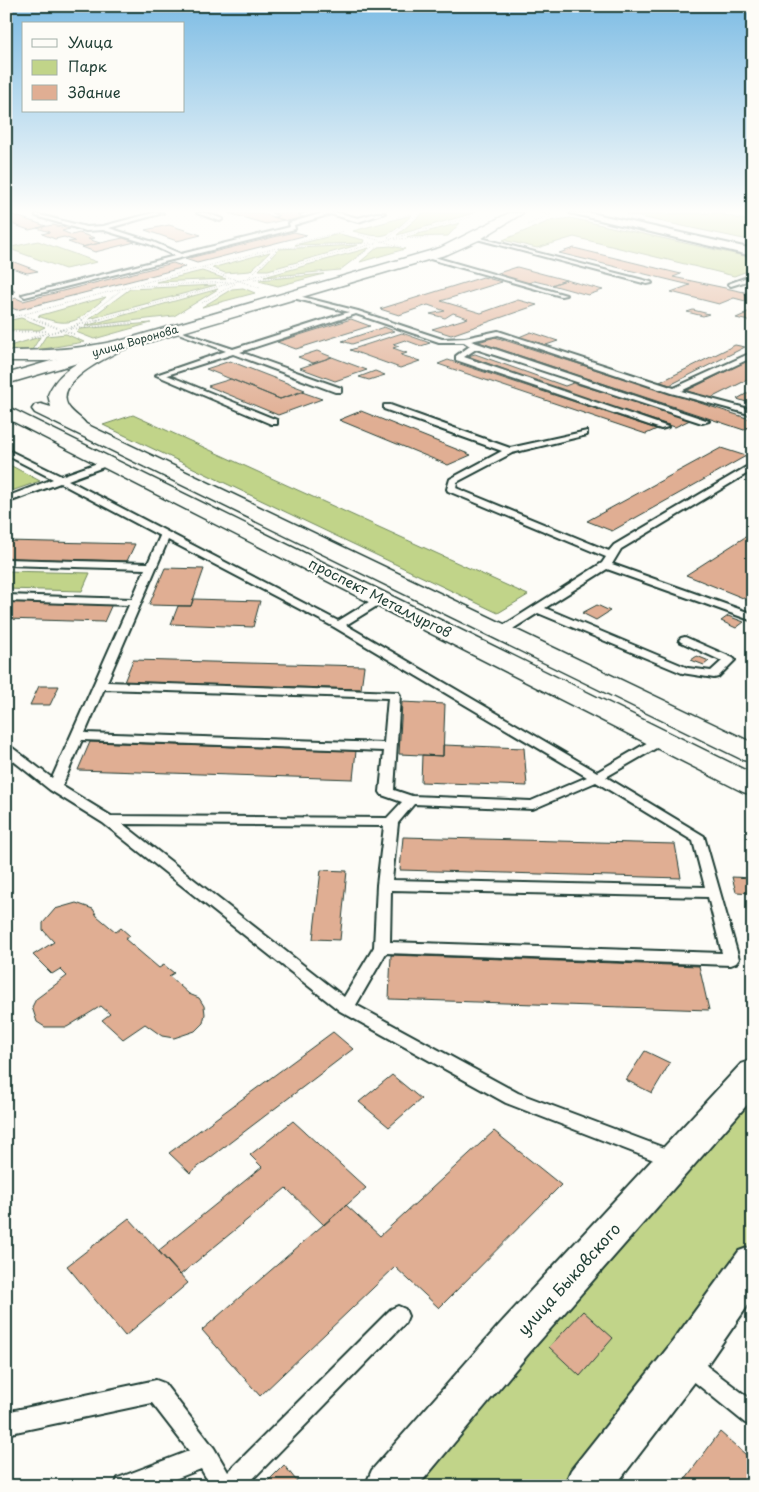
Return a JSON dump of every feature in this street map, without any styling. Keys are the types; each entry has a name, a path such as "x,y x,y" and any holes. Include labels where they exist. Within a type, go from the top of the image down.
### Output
{"main road":[{"name":"улица Воронова","path":"6,379 335,283"},
{"path":"6,356 59,354 120,346"},
{"path":"84,430 65,414 57,404 55,395 59,384 90,362 120,346"},
{"name":"проспект Металлургов","path":"12,400 84,430 499,633 753,754"},
{"name":"проспект Металлургов","path":"12,400 106,463 381,598 753,786"}],"street":[{"name":"улица Быковского","path":"388,1486 515,1338 677,1161 753,1074"},
{"path":"587,1486 684,1360 753,1264"}],"lane":[{"path":"25,295 76,283"},
{"path":"519,283 563,295"},
{"path":"731,284 735,283"},
{"path":"291,296 356,312 441,341 465,340 498,334 674,391 753,414"},
{"path":"274,422 160,375 356,312"},
{"path":"175,330 338,390"},
{"path":"465,340 475,346 705,421"},
{"path":"475,346 460,358 664,427"},
{"path":"674,391 753,354"},
{"path":"387,407 509,451"},
{"path":"584,433 509,451 453,481 451,489 609,561 753,618"},
{"path":"6,451 338,624 597,776 699,839 731,959 382,947"},
{"path":"6,500 106,463"},
{"path":"499,633 609,561 617,547 753,466"},
{"path":"55,787 165,535"},
{"path":"6,562 151,566"},
{"path":"6,598 135,602"},
{"path":"338,624 381,598"},
{"path":"538,609 686,671 714,675 729,660 685,640"},
{"path":"100,685 394,695 387,792 410,800 533,805 597,776 661,740"},
{"path":"77,736 389,747"},
{"path":"6,749 55,787 108,820 346,1007 512,1098 677,1161"},
{"path":"346,1007 382,947 384,884 391,822 410,800"},
{"path":"108,820 391,822"},
{"path":"384,884 714,892"},
{"path":"230,1486 398,1316"},
{"path":"684,1360 753,1415"},
{"path":"6,1423 156,1391 206,1456 224,1486"},
{"path":"126,1486 206,1456"}],"path":[{"path":"6,319 146,283"},
{"path":"133,286 205,283"},
{"path":"24,315 62,330 233,283"},
{"path":"200,305 236,283"},
{"path":"244,283 264,289"},
{"path":"75,326 122,289"},
{"path":"6,332 54,331 138,322"},
{"path":"26,339 54,331"}],"green space":[{"path":"265,283 291,283 278,286"},
{"path":"216,285 89,319 130,289"},
{"path":"243,288 255,293 202,307 232,289"},
{"path":"218,289 174,316 85,326"},
{"path":"106,297 82,316 68,322 50,320 38,316"},
{"path":"21,318 45,327 39,330 6,330 6,321"},
{"path":"151,323 94,339 76,332 80,329"},
{"path":"66,334 84,342 37,350 46,336"},
{"path":"40,337 32,350 6,351 6,347"},
{"path":"133,415 528,595 498,613 103,425"},
{"path":"6,463 40,481 6,493"},
{"path":"6,571 90,573 82,591 6,589"},
{"path":"753,1074 753,1264 587,1486 388,1486"}],"building":[{"path":"96,283 124,283 17,310 6,306 6,301 16,298 23,301"},
{"path":"465,283 500,283 441,301 481,313 518,300 537,305 451,335 432,329 468,318 453,313 445,318 430,314 445,311 428,305 399,315 380,309"},
{"path":"541,283 558,283 551,285"},
{"path":"559,283 576,283 603,290 588,295 552,285"},
{"path":"680,283 700,283 749,293 744,294 753,297 753,303 734,298 719,304 671,292 690,285"},
{"path":"693,310 709,314 703,316 687,312"},
{"path":"753,310 753,322 736,318 745,314 743,314"},
{"path":"351,319 370,326 296,349 277,342"},
{"path":"384,327 394,331 352,344 342,341"},
{"path":"531,332 558,341 546,345 519,337"},
{"path":"402,333 430,343 421,346 405,340 393,344 399,346 393,348 407,353 401,355 420,361 400,368 350,350"},
{"path":"495,337 753,420 753,426 744,430 478,342"},
{"path":"735,345 745,347 670,385 660,382"},
{"path":"317,351 332,357 313,363 298,357"},
{"path":"475,354 565,386 573,383 692,419 675,427 559,390 468,356"},
{"path":"332,357 367,370 335,381 300,368"},
{"path":"753,358 753,377 711,398 686,391"},
{"path":"448,360 657,429 646,434 438,364"},
{"path":"230,361 305,390 280,399 206,369"},
{"path":"375,371 385,375 369,380 359,377"},
{"path":"231,379 280,399 302,392 322,399 278,415 208,386"},
{"path":"753,390 753,404 737,399"},
{"path":"361,411 471,455 448,465 339,420"},
{"path":"721,448 746,456 612,531 587,521"},
{"path":"753,532 753,602 686,575"},
{"path":"6,541 135,544 127,561 6,558"},
{"path":"165,568 204,569 191,606 149,605"},
{"path":"193,599 260,601 253,627 171,624 178,606 191,606"},
{"path":"6,601 112,604 104,622 6,619"},
{"path":"597,605 610,611 596,620 582,613"},
{"path":"728,616 744,622 736,628 721,621"},
{"path":"697,656 709,661 704,665 691,660"},
{"path":"133,660 364,666 361,689 124,682"},
{"path":"39,686 59,686 50,705 30,705"},
{"path":"402,702 445,704 443,756 399,754"},
{"path":"90,742 356,751 353,779 78,770"},
{"path":"443,745 524,748 527,786 421,782 422,755 443,756"},
{"path":"403,837 675,844 681,878 400,870"},
{"path":"321,870 347,871 340,940 313,939"},
{"path":"732,877 753,878 753,893 736,892"},
{"path":"76,903 93,909 97,916 116,932 121,928 130,936 125,939 159,968 164,965 174,973 169,976 189,994 199,998 204,1006 205,1014 203,1023 195,1031 174,1038 162,1036 145,1024 123,1039 102,1020 110,1014 101,1006 67,1027 45,1027 37,1022 32,1007 36,999 67,976 60,969 52,974 33,955 54,942 43,930 43,923 55,909"},
{"path":"391,955 699,966 709,1010 389,999"},
{"path":"333,1032 353,1049 190,1173 169,1153"},
{"path":"645,1051 670,1063 652,1093 626,1080"},
{"path":"392,1075 421,1099 389,1127 359,1102"},
{"path":"293,1121 366,1188 324,1225 286,1188 180,1275 158,1251 262,1167 250,1155"},
{"path":"494,1131 561,1185 439,1308 395,1267 260,1396 202,1330 346,1205 380,1236"},
{"path":"129,1218 188,1283 125,1336 67,1266"},
{"path":"583,1311 613,1338 580,1376 549,1347"},
{"path":"720,1432 753,1461 753,1486 680,1486"},
{"path":"284,1465 299,1484 298,1486 263,1486"}]}
